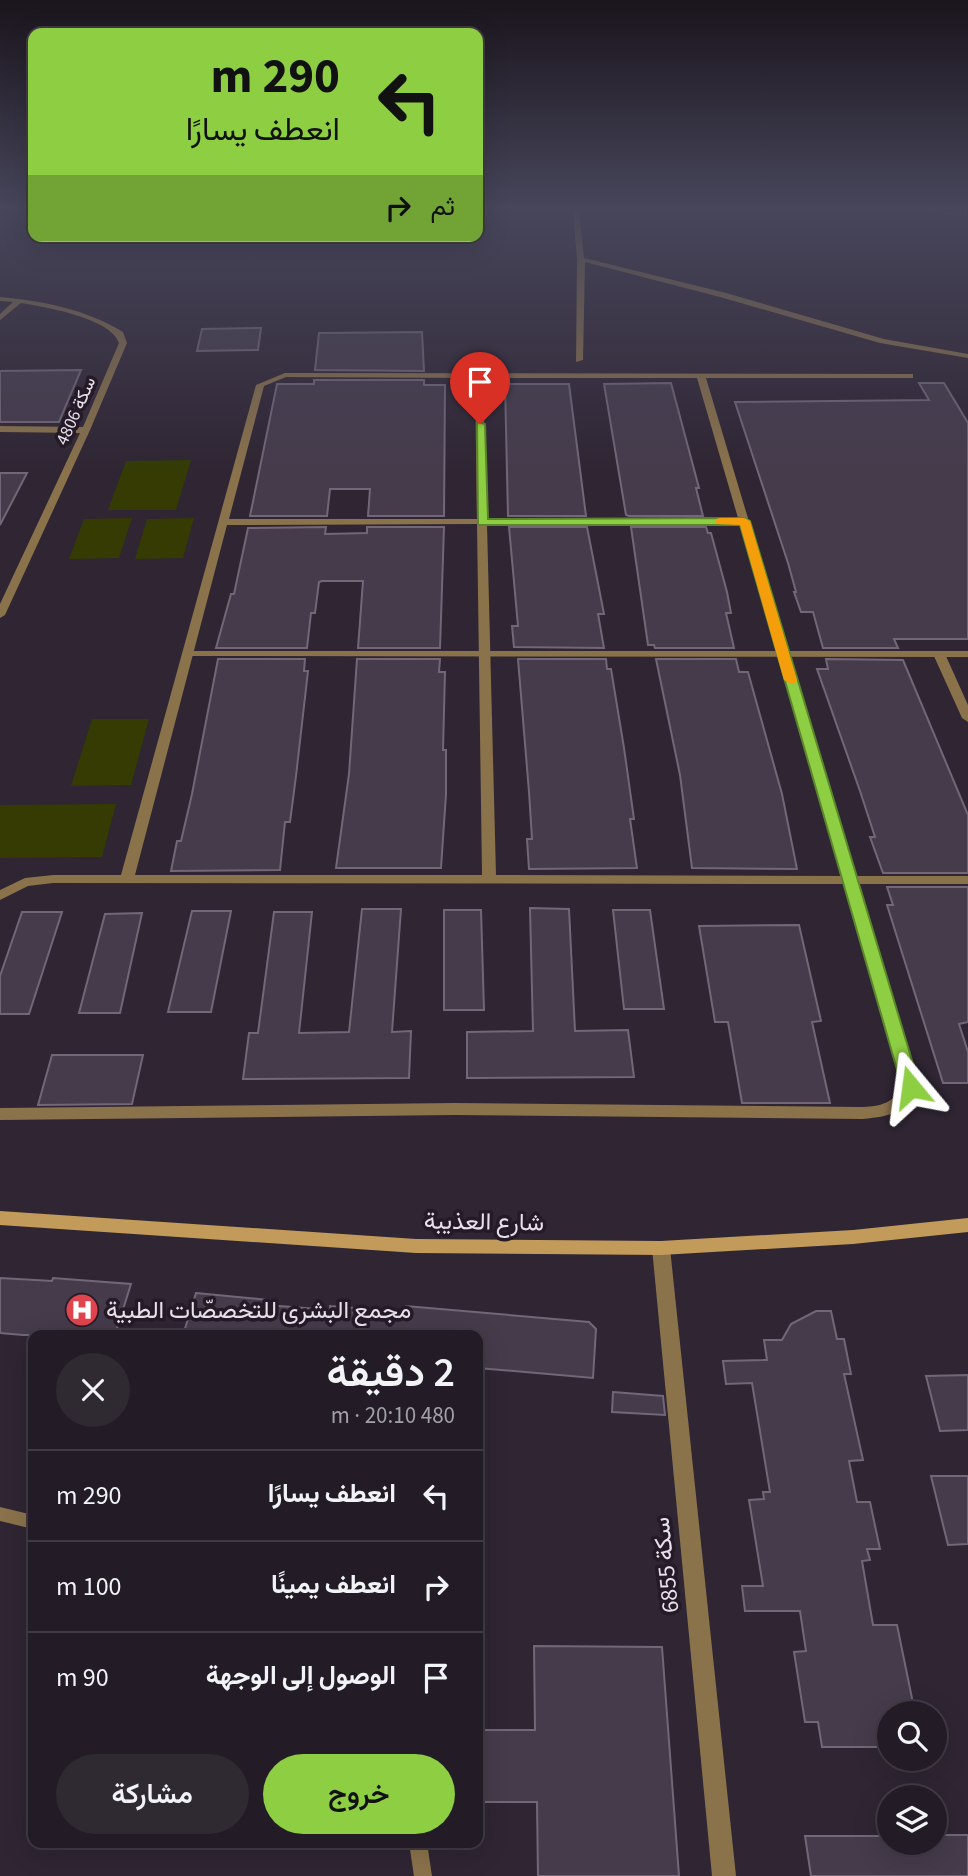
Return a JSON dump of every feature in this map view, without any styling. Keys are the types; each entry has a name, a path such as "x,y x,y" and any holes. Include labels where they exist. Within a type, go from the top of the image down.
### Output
{"street":[{"path":"579,360 580,298"},
{"path":"732,298 883,341 968,356"},
{"name":"سكة 4806","path":"0,299 78,315 120,334 122,343 86,430 0,615"},
{"path":"0,318 19,301"},
{"path":"127,879 260,385 285,376 910,376"},
{"path":"479,376 489,880"},
{"path":"0,1114 455,1109 885,1112 902,1103 911,1087 701,376"},
{"path":"0,429 86,430"},
{"path":"223,522 744,521"},
{"path":"939,654 968,718"},
{"path":"0,897 25,882 127,879 968,880"},
{"name":"شارع العذيبة","path":"0,1218 416,1246 661,1248 853,1237 968,1225"},
{"name":"سكة 6855","path":"661,1248 724,1876"}],"lane":[{"path":"187,654 968,654"},
{"path":"0,1514 28,1521"},
{"path":"419,1848 423,1876"}],"green space":[{"path":"191,460 176,510 108,510 126,461"},
{"path":"132,518 119,558 69,559 84,519"},
{"path":"194,518 183,558 135,559 147,519"},
{"path":"92,719 149,719 131,785 71,786"},
{"path":"116,804 102,857 0,858 0,805"}],"building":[{"path":"261,328 258,350 197,351 202,329"},
{"path":"422,332 424,371 315,370 319,333"},
{"path":"81,370 59,422 0,422 0,371"},
{"path":"314,380 424,380 424,385 445,385 444,516 368,516 370,489 330,489 327,516 250,516 277,384 314,384"},
{"path":"671,383 699,488 696,488 703,516 629,516 626,515 604,384"},
{"path":"919,383 944,383 968,423 968,639 894,639 898,648 823,648 813,612 801,612 788,563 735,402 929,400"},
{"path":"505,384 569,384 586,516 508,516"},
{"path":"0,473 27,473 0,525"},
{"path":"326,527 325,534 367,533 367,527 444,527 440,648 358,648 363,581 322,581 319,582 315,613 311,613 307,648 216,648 231,594 234,594 248,528"},
{"path":"509,527 587,527 604,614 598,614 604,648 514,647 512,626 518,626"},
{"path":"631,527 706,527 708,533 711,533 727,592 731,613 726,613 734,648 655,648 654,645 648,645"},
{"path":"218,659 305,659 304,671 308,671 296,776 290,822 285,822 280,870 171,871 177,841 181,841 192,794"},
{"path":"357,659 440,659 439,672 445,672 443,750 446,750 441,868 336,868 349,774"},
{"path":"518,659 606,659 607,669 611,669 624,748 634,819 630,819 637,868 529,869 527,839 532,839"},
{"path":"656,659 736,659 739,672 748,672 782,794 797,869 692,868 680,775"},
{"path":"826,659 903,660 968,815 968,873 883,873 870,837 875,837 817,669 828,669"},
{"path":"887,887 968,887 968,1022 959,1024 968,1052 968,1083 943,1083 887,905 893,905"},
{"path":"530,908 569,909 575,1031 628,1030 634,1077 467,1078 467,1032 533,1031"},
{"path":"362,909 401,909 392,1032 411,1031 409,1078 243,1079 249,1033 258,1033 274,912 312,912 299,1033 349,1032"},
{"path":"444,910 481,910 484,1010 444,1010"},
{"path":"613,910 650,910 664,1009 624,1009"},
{"path":"192,911 231,911 211,1012 168,1012"},
{"path":"22,912 62,912 29,1014 0,1014 0,976"},
{"path":"142,913 120,1013 79,1013 105,914"},
{"path":"799,925 821,1021 812,1022 830,1103 742,1103 728,1022 715,1022 699,926"},
{"path":"52,1055 143,1055 132,1104 38,1105"},
{"name":"مجمع البشرى للتخصصّات الطبية","path":"0,1278 52,1281 53,1278 131,1284 117,1330 28,1330 28,1335 0,1333"},
{"path":"196,1293 269,1300 267,1305 330,1310 330,1306 354,1308 353,1312 404,1316 406,1306 589,1322 596,1329 593,1378 483,1368 483,1330 185,1330"},
{"path":"816,1311 831,1311 837,1339 844,1339 851,1374 844,1374 863,1460 849,1461 857,1502 870,1502 880,1549 867,1549 870,1560 862,1561 873,1625 897,1625 913,1701 877,1701 877,1747 822,1747 818,1722 805,1722 794,1652 806,1651 800,1611 745,1611 742,1586 763,1586 749,1500 764,1499 763,1492 770,1492 752,1383 726,1384 723,1361 767,1360 764,1340 782,1340 791,1324"},
{"path":"968,1375 968,1430 940,1431 926,1376"},
{"path":"613,1392 663,1396 665,1415 612,1412"},
{"path":"931,1476 968,1476 968,1544 948,1545"},
{"path":"534,1646 662,1647 679,1876 538,1876 537,1802 483,1802 483,1730 535,1730"},
{"path":"947,1835 968,1835 968,1876 811,1876 805,1836 877,1836 877,1855 947,1855"}],"slow traffic":[{"path":"720,521 744,521 791,680"}],"place":[{"name":"مجمع البشرى للتخصصّات الطبية","path":"82,1310"}],"route":[{"path":"480,424 482,522 744,521 911,1087"}]}
